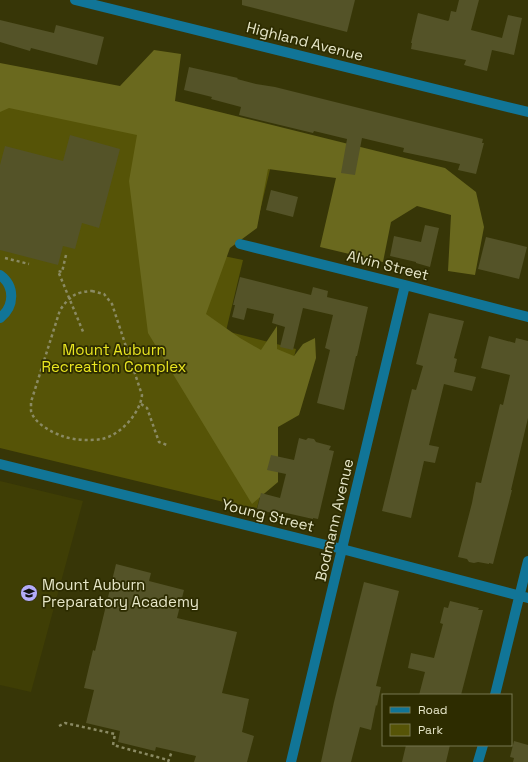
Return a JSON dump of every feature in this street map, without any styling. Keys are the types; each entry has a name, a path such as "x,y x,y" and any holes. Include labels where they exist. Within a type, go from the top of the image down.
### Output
{"street":[{"name":"Highland Avenue","path":"75,0 528,112"},
{"name":"Alvin Street","path":"240,244 405,284 528,317"},
{"path":"0,275 8,283 11,290 12,302 6,313 0,318"},
{"name":"Bodmann Avenue","path":"290,762 405,284"},
{"name":"Young Street","path":"0,464 342,549 524,597"},
{"path":"495,694 524,597 528,561"},
{"path":"478,762 483,746"}],"path":[{"path":"66,255 62,272 58,271 84,334"},
{"path":"5,258 29,264"},
{"path":"92,291 104,294 112,304 142,395 141,404 130,421 118,431 103,439 81,439 62,436 36,420 31,411 31,402 60,310 70,297 81,292 92,291"},
{"path":"141,404 147,408 159,442 167,445"},
{"path":"59,726 66,723 115,734 113,745 168,761 172,751"}],"shaded area":[{"path":"154,50 181,54 175,101 445,168 476,192 484,227 475,275 448,271 451,215 417,206 391,222 383,262 320,247 336,178 268,169 257,228 230,248 206,314 240,338 261,350 277,326 277,349 294,356 303,344 315,338 316,358 299,415 278,427 278,482 252,504 148,333 129,181 137,135 9,108 0,112 0,63 120,86"},
{"name":"Mount Auburn Preparatory Academy","path":"0,481 83,501 31,692 0,685"}],"green space":[{"name":"Mount Auburn Recreation Complex","path":"0,92 273,157 256,228 151,241 243,260 226,331 296,349 257,508 228,503 0,448"}],"building":[{"path":"242,0 355,0 347,32 242,5"},
{"path":"459,0 479,0 471,30 502,38 508,15 522,18 514,55 492,50 487,71 464,65 466,60 411,49 418,13 448,21 451,11 456,12"},
{"path":"0,20 54,33 56,25 104,37 97,65 31,48 30,51 0,42"},
{"path":"189,67 483,139 482,143 484,143 476,174 458,170 460,164 403,152 404,148 362,138 355,175 341,173 347,139 314,131 313,133 239,115 241,107 211,99 212,97 184,90"},
{"path":"70,135 120,149 99,228 82,223 75,249 63,246 58,265 0,250 0,165 5,146 63,161"},
{"path":"271,190 298,197 293,217 266,210"},
{"path":"425,225 439,228 430,267 390,256 394,236 421,242"},
{"path":"486,237 527,247 519,279 478,269"},
{"path":"240,277 311,295 313,287 328,291 327,297 368,307 344,410 317,403 330,350 325,348 333,315 303,308 293,350 280,347 285,327 272,323 274,314 247,308 244,320 232,317 235,305 233,305"},
{"path":"429,313 464,321 454,358 457,359 454,372 476,377 472,391 444,384 429,445 439,447 435,463 424,461 411,518 382,511 412,389 416,390 423,366 416,364"},
{"path":"489,336 515,343 516,338 528,341 528,418 512,490 493,564 469,562 467,559 458,557 476,482 481,483 500,404 503,405 510,375 481,368"},
{"path":"299,438 306,440 308,438 314,439 316,442 331,446 329,450 334,451 318,519 273,510 272,513 257,509 261,493 280,498 286,474 267,470 271,455 294,460"},
{"path":"116,564 151,573 149,581 184,590 177,618 237,632 222,693 249,699 242,732 254,736 247,762 194,762 196,756 156,747 155,751 118,742 120,731 86,723 94,690 84,688 93,650 95,651"},
{"path":"364,582 399,591 376,686 381,687 377,706 376,705 371,730 360,727 351,762 321,762 334,702"},
{"path":"450,601 479,608 478,610 483,610 461,694 419,694 425,672 408,668 411,653 434,658 443,624 440,623 444,607 448,608"},
{"path":"514,741 528,745 528,762 513,762 514,758 510,757"},
{"path":"406,746 450,746 446,762 402,762"}],"place":[{"name":"Mount Auburn Preparatory Academy","path":"29,593"}]}
